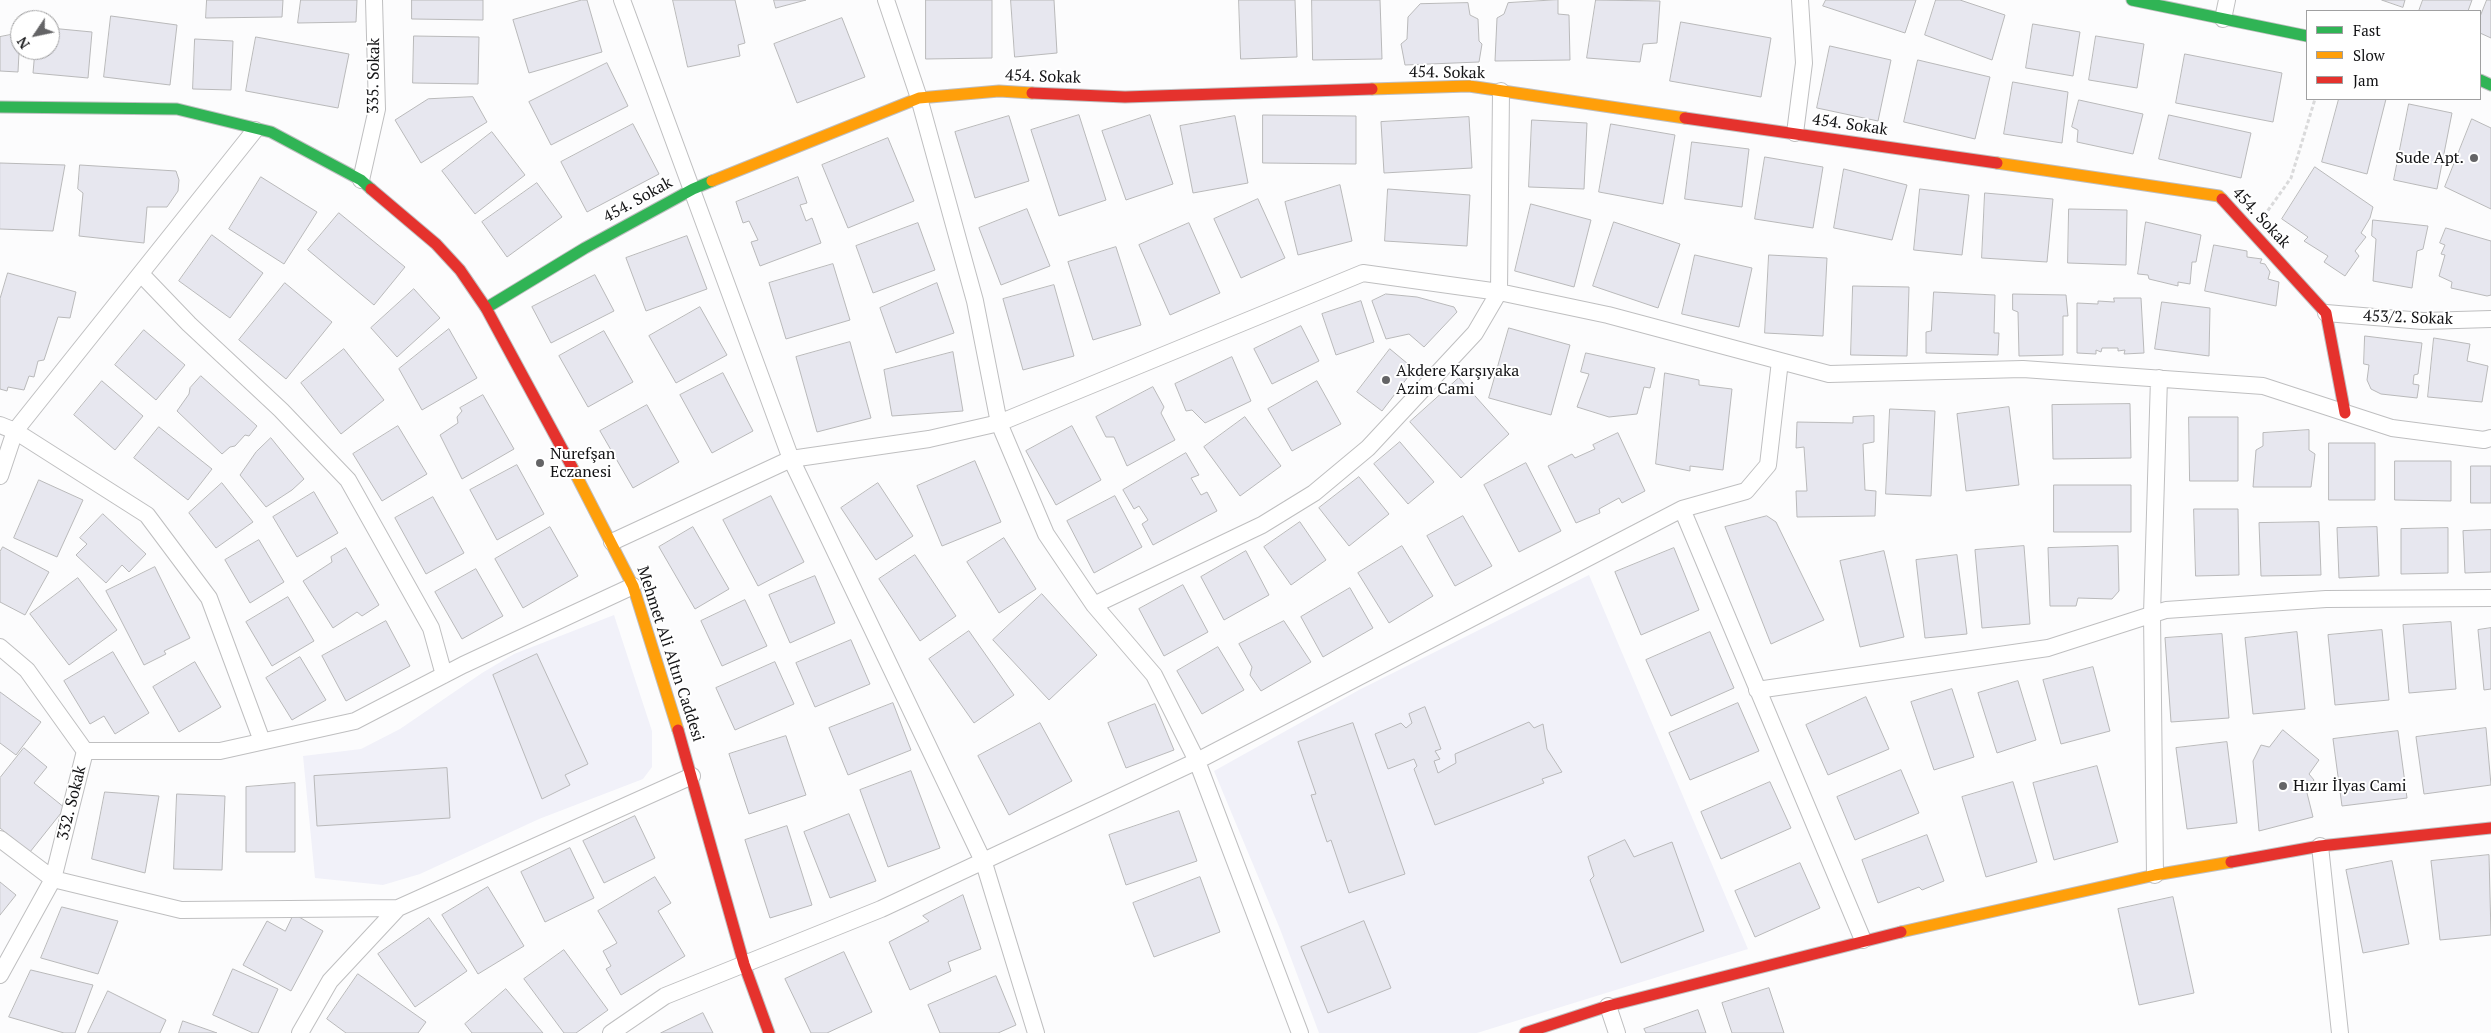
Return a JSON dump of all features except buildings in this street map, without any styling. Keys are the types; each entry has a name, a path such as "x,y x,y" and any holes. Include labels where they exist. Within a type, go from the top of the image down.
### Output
{"street":[{"name":"335. Sokak","path":"361,180 377,109 374,0"},
{"path":"622,0 791,459 984,863 1036,1033"},
{"path":"886,0 919,98 975,301 999,423 1046,534 1094,604 1154,674 1197,761 1300,1033"},
{"path":"1795,133 1804,63 1800,0"},
{"path":"2132,0 2306,36"},
{"path":"2222,19 2227,0"},
{"name":"454. Sokak","path":"486,308 585,248 693,189 919,98 998,91 1125,97 1469,86 2219,196 2326,313"},
{"path":"1094,604 1262,525 1314,492 1368,448 1475,333 1499,292 1500,91"},
{"name":"Mehmet Ali Altın Caddesi","path":"0,107 177,109 255,130 271,132 361,180 436,244 460,270 486,308 612,542 633,586 692,776 744,964 769,1033"},
{"path":"0,476 8,428 141,274 255,130"},
{"path":"612,542 791,459 929,439 999,423 1363,273 1499,292 1608,315 1829,374 2023,369 2263,386 2392,428 2484,440 2491,438"},
{"path":"141,274 189,324 281,410 348,480 431,628 444,674"},
{"path":"2326,313 2345,413"},
{"name":"453/2. Sokak","path":"2326,313 2423,321 2491,319"},
{"path":"611,1033 665,996 881,909 984,863 1197,761 1682,509 1746,491 1768,465 1780,361"},
{"path":"2155,875 2152,614 2159,378"},
{"path":"8,428 147,514 209,598 262,741"},
{"path":"1682,509 1863,940"},
{"path":"85,751 220,751 355,721 444,674 633,586"},
{"path":"1757,690 2048,648 2166,610 2326,599 2491,598"},
{"name":"332. Sokak","path":"0,647 27,670 85,751 53,879 0,975"},
{"path":"300,1033 330,981 398,908 692,776"},
{"path":"1526,1033 1608,1006 1863,940 2155,875 2320,846 2491,828"},
{"path":"0,839 53,879 181,910 398,908"},
{"path":"2320,846 2340,1033"},
{"path":"1608,1006 1617,1033"}],"path":[{"path":"2253,232 2291,178 2315,100"}],"shaded area":[{"path":"1589,575 1748,949 1477,1033 1319,1033 1280,929 1214,771 1359,690"},
{"path":"614,615 652,731 652,767 643,779 539,819 420,874 383,885 315,878 303,756 361,749 400,729 482,673 514,654"}],"traffic: fast":[{"path":"2132,0 2306,36"},
{"path":"2481,80 2491,85"},
{"path":"0,107 177,109 271,132 361,180 371,189"},
{"path":"486,308 585,248 693,189 712,181"}],"traffic: slow":[{"path":"1372,89 1469,86 1685,118"},
{"path":"712,181 919,98 999,91 1032,93"},
{"path":"1997,163 2219,196 2222,199"},
{"path":"572,467 633,586 678,730"},
{"path":"1901,932 2155,875 2231,862"}],"traffic: jam":[{"path":"1032,93 1125,97 1372,89"},
{"path":"1685,118 1997,163"},
{"path":"371,189 436,244 460,270 486,308 572,467"},
{"path":"2222,199 2326,313 2345,413"},
{"path":"678,730 744,964 769,1033"},
{"path":"2231,862 2320,846 2491,828"},
{"path":"1525,1033 1608,1006 1901,932"}],"place":[{"name":"Sude Apt.","path":"2474,158"},
{"name":"Akdere Karşıyaka Azim Cami","path":"1386,380"},
{"name":"Nurefşan Eczanesi","path":"540,463"},
{"name":"Hızır İlyas Cami","path":"2283,786"}]}
